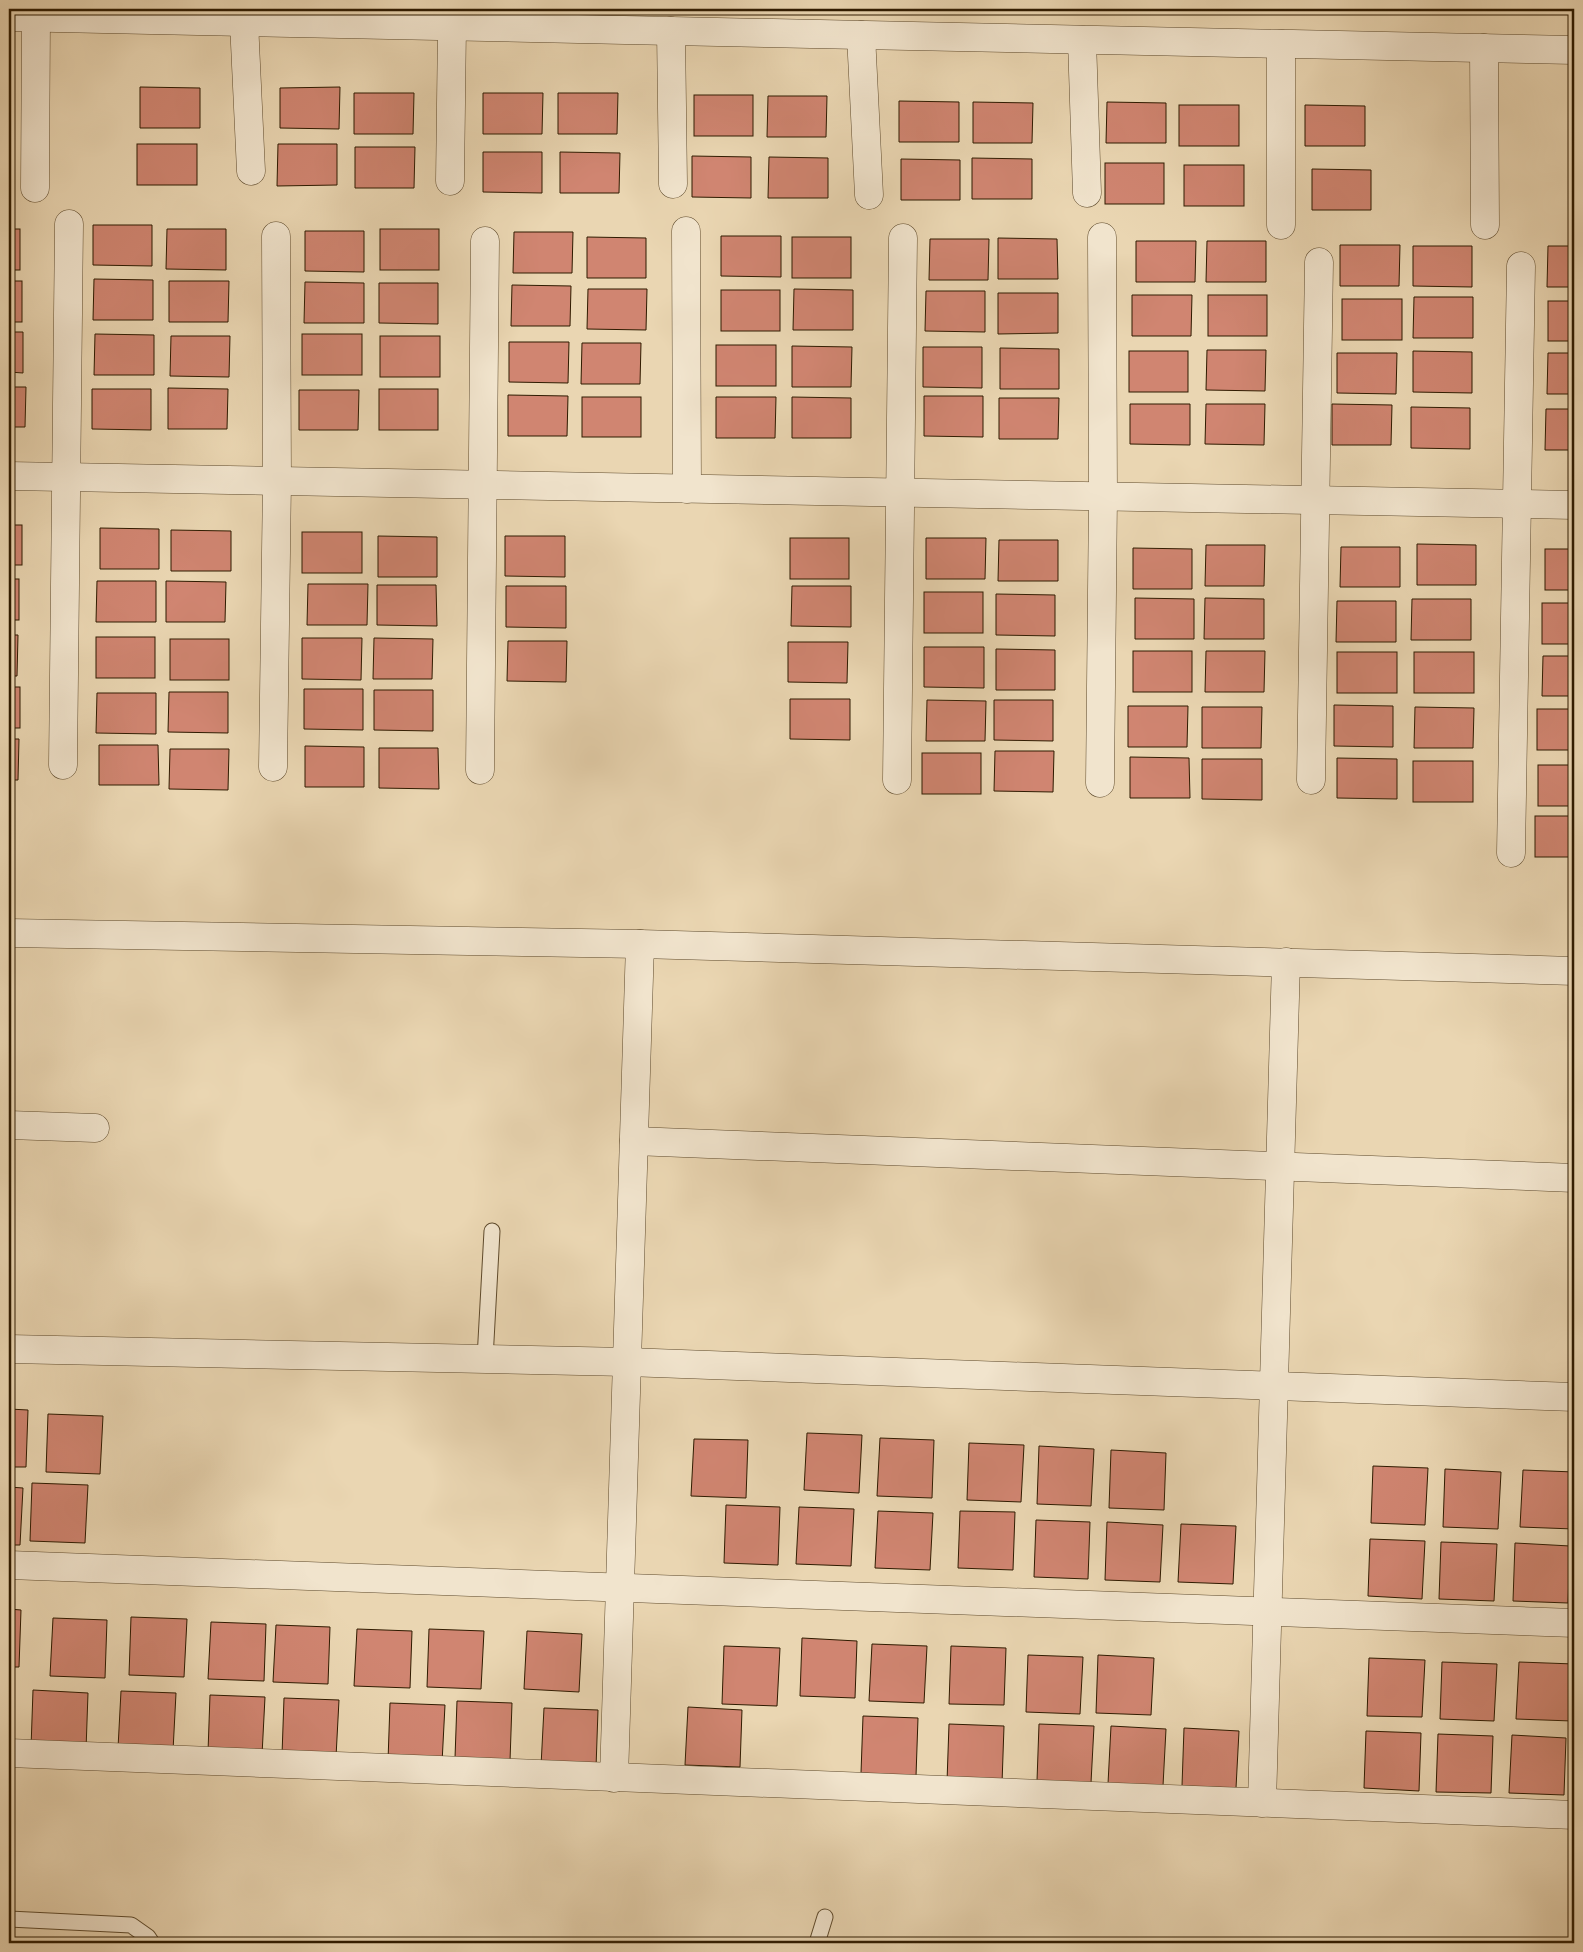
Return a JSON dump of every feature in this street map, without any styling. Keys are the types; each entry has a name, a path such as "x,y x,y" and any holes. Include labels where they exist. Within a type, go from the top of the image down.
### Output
{"street":[{"path":"9,17 1574,50"},
{"path":"35,188 36,17"},
{"path":"244,22 251,171"},
{"path":"450,181 452,26"},
{"path":"671,31 673,184"},
{"path":"861,35 869,195"},
{"path":"1082,40 1087,193"},
{"path":"1281,44 1281,225"},
{"path":"1484,48 1485,225"},
{"path":"63,765 69,224"},
{"path":"686,231 687,488"},
{"path":"273,767 277,481 276,236"},
{"path":"1100,784 1103,496 1102,237"},
{"path":"897,780 903,238"},
{"path":"480,770 485,240"},
{"path":"1311,780 1319,262"},
{"path":"1510,853 1521,266"},
{"path":"9,476 1574,505"},
{"path":"9,933 640,944 1574,971"},
{"path":"614,1778 640,944"},
{"path":"1262,1803 1286,962"},
{"path":"9,1125 95,1128"},
{"path":"634,1141 1574,1178"},
{"path":"9,1349 627,1362 1574,1398"},
{"path":"9,1565 1574,1623"},
{"path":"9,1753 1574,1815"}],"lane":[{"path":"485,1358 492,1231"},
{"path":"817,1943 825,1917"},
{"path":"9,1919 131,1925 148,1937 152,1943"}],"building":[{"path":"140,87 200,88 200,128 140,128"},
{"path":"340,87 339,129 280,128 280,88"},
{"path":"354,93 414,93 413,134 354,134"},
{"path":"483,93 543,93 542,134 483,134"},
{"path":"558,93 618,93 617,134 558,134"},
{"path":"694,95 753,95 753,136 694,136"},
{"path":"768,96 827,96 826,137 767,137"},
{"path":"899,101 959,102 959,142 899,142"},
{"path":"973,102 1033,103 1032,143 973,143"},
{"path":"1107,102 1166,103 1166,143 1106,143"},
{"path":"1179,105 1239,105 1239,146 1179,146"},
{"path":"1305,105 1365,106 1365,146 1305,146"},
{"path":"137,144 197,144 197,185 137,185"},
{"path":"278,144 337,144 337,185 277,186"},
{"path":"355,147 415,147 414,188 355,188"},
{"path":"483,152 542,152 542,193 483,192"},
{"path":"560,152 620,153 619,193 560,193"},
{"path":"692,156 751,157 751,198 692,197"},
{"path":"769,157 828,158 828,198 768,198"},
{"path":"972,158 1032,159 1032,199 972,199"},
{"path":"901,159 960,160 960,200 901,200"},
{"path":"1105,163 1164,163 1164,204 1105,204"},
{"path":"1184,165 1244,165 1244,206 1184,206"},
{"path":"1312,169 1371,170 1371,210 1312,210"},
{"path":"93,225 152,225 152,266 93,265"},
{"path":"9,229 20,229 20,270 9,270"},
{"path":"167,229 226,229 226,270 166,269"},
{"path":"380,229 439,229 439,270 380,270"},
{"path":"305,231 364,231 364,272 305,271"},
{"path":"514,232 573,232 572,273 513,273"},
{"path":"721,236 781,236 781,277 721,276"},
{"path":"587,237 646,238 646,278 587,278"},
{"path":"792,237 851,237 851,278 792,278"},
{"path":"998,238 1057,239 1058,279 998,279"},
{"path":"930,239 989,239 988,280 929,280"},
{"path":"1136,241 1196,241 1195,282 1136,282"},
{"path":"1207,241 1266,241 1266,282 1206,282"},
{"path":"1340,245 1400,245 1399,286 1340,286"},
{"path":"1413,246 1472,246 1472,287 1413,286"},
{"path":"1548,246 1574,246 1574,287 1547,287"},
{"path":"94,279 153,280 153,320 93,320"},
{"path":"9,281 22,281 22,322 9,322"},
{"path":"169,281 229,281 228,322 169,322"},
{"path":"305,282 364,283 364,323 304,323"},
{"path":"379,283 438,283 438,324 379,323"},
{"path":"512,285 571,286 570,326 511,326"},
{"path":"588,289 647,289 646,330 587,329"},
{"path":"794,289 853,290 853,330 793,330"},
{"path":"721,290 780,290 780,331 721,331"},
{"path":"926,291 985,291 985,332 925,331"},
{"path":"998,293 1058,293 1058,333 998,334"},
{"path":"1132,295 1192,295 1191,336 1132,336"},
{"path":"1208,295 1267,295 1267,336 1208,336"},
{"path":"1414,297 1473,297 1473,338 1413,338"},
{"path":"1342,299 1402,299 1402,340 1342,340"},
{"path":"1548,301 1574,301 1574,341 1548,341"},
{"path":"9,332 23,332 23,373 9,372"},
{"path":"95,334 154,335 154,375 94,375"},
{"path":"302,334 362,334 362,375 302,375"},
{"path":"171,336 230,336 229,377 170,376"},
{"path":"380,336 440,336 440,377 380,377"},
{"path":"509,342 569,342 568,383 509,382"},
{"path":"582,343 641,343 640,384 581,384"},
{"path":"716,345 776,345 776,386 716,386"},
{"path":"792,346 852,347 851,387 792,387"},
{"path":"923,347 982,347 982,388 923,387"},
{"path":"1000,348 1059,349 1059,389 1000,389"},
{"path":"1207,350 1266,350 1265,391 1206,390"},
{"path":"1129,351 1188,351 1188,392 1129,392"},
{"path":"1413,351 1472,352 1472,393 1413,392"},
{"path":"1337,353 1397,353 1396,394 1337,393"},
{"path":"1548,353 1574,353 1574,394 1547,394"},
{"path":"9,387 26,387 25,427 9,427"},
{"path":"168,388 228,389 227,429 168,429"},
{"path":"92,389 151,389 151,430 92,429"},
{"path":"379,389 438,389 438,430 379,430"},
{"path":"299,390 359,390 358,430 299,430"},
{"path":"508,395 568,396 567,436 508,436"},
{"path":"924,396 983,396 983,437 924,436"},
{"path":"582,397 641,397 641,437 582,437"},
{"path":"716,397 776,397 775,438 716,438"},
{"path":"792,397 851,398 851,438 792,438"},
{"path":"999,398 1059,398 1058,439 999,439"},
{"path":"1130,404 1190,404 1190,445 1130,444"},
{"path":"1206,404 1265,404 1264,445 1205,444"},
{"path":"1332,404 1392,405 1391,445 1332,445"},
{"path":"1411,407 1470,408 1470,449 1411,448"},
{"path":"1546,409 1574,409 1574,450 1545,450"},
{"path":"9,525 22,525 22,565 9,565"},
{"path":"100,528 159,529 159,569 100,569"},
{"path":"171,530 231,531 231,571 171,571"},
{"path":"302,532 362,532 362,573 302,573"},
{"path":"378,536 437,537 437,577 378,577"},
{"path":"505,536 565,536 565,577 505,576"},
{"path":"790,538 849,538 849,579 790,579"},
{"path":"926,538 986,538 985,579 926,579"},
{"path":"999,540 1058,540 1058,581 998,581"},
{"path":"1417,544 1476,545 1476,585 1417,585"},
{"path":"1206,545 1265,545 1264,586 1205,586"},
{"path":"1341,547 1400,547 1400,587 1340,587"},
{"path":"1133,548 1192,549 1192,589 1133,589"},
{"path":"1545,549 1574,549 1574,590 1545,590"},
{"path":"9,579 19,579 19,620 9,620"},
{"path":"97,581 156,581 156,622 96,622"},
{"path":"166,581 226,582 225,622 166,622"},
{"path":"308,584 368,584 367,625 307,625"},
{"path":"377,585 436,585 437,626 377,625"},
{"path":"506,586 566,586 566,628 506,627"},
{"path":"792,586 851,586 851,627 791,626"},
{"path":"924,592 983,592 983,633 924,633"},
{"path":"996,594 1055,595 1055,636 996,635"},
{"path":"1135,598 1194,599 1194,639 1135,639"},
{"path":"1205,598 1264,599 1264,639 1204,639"},
{"path":"1412,599 1471,599 1471,640 1411,640"},
{"path":"1337,601 1396,601 1396,642 1336,642"},
{"path":"1542,603 1574,603 1574,644 1542,644"},
{"path":"9,635 18,635 17,676 9,676"},
{"path":"96,637 155,637 155,678 96,678"},
{"path":"302,638 362,638 361,680 302,679"},
{"path":"374,638 433,639 432,679 373,679"},
{"path":"170,639 229,639 229,680 170,680"},
{"path":"508,641 567,641 566,682 507,681"},
{"path":"788,642 848,642 847,683 788,682"},
{"path":"924,647 984,647 984,688 924,687"},
{"path":"996,649 1055,650 1055,690 996,690"},
{"path":"1133,651 1192,651 1192,692 1133,692"},
{"path":"1206,651 1265,651 1264,692 1205,692"},
{"path":"1337,652 1397,652 1397,693 1337,693"},
{"path":"1414,652 1474,652 1474,693 1414,693"},
{"path":"1543,656 1574,656 1574,696 1542,696"},
{"path":"9,687 20,687 20,728 9,728"},
{"path":"304,689 363,689 363,730 304,729"},
{"path":"374,690 433,690 433,731 374,730"},
{"path":"169,692 228,692 228,733 168,732"},
{"path":"97,693 156,693 156,734 96,733"},
{"path":"790,699 850,699 850,740 790,739"},
{"path":"927,700 986,701 985,741 926,741"},
{"path":"994,700 1053,700 1053,741 994,740"},
{"path":"1334,705 1393,706 1393,747 1334,746"},
{"path":"1128,706 1188,706 1187,747 1128,747"},
{"path":"1202,707 1262,707 1261,748 1202,748"},
{"path":"1415,707 1474,708 1473,748 1414,748"},
{"path":"1537,709 1574,709 1574,750 1537,750"},
{"path":"9,739 19,739 18,780 9,780"},
{"path":"99,745 158,745 159,785 99,785"},
{"path":"305,746 364,747 364,787 305,787"},
{"path":"379,748 438,748 439,789 379,788"},
{"path":"170,749 229,749 228,790 169,789"},
{"path":"995,751 1054,751 1053,792 994,791"},
{"path":"922,753 981,753 981,794 922,794"},
{"path":"1130,757 1189,758 1190,798 1130,798"},
{"path":"1337,758 1397,759 1397,799 1337,798"},
{"path":"1202,759 1262,759 1262,800 1202,799"},
{"path":"1413,761 1473,761 1473,802 1413,802"},
{"path":"1538,765 1574,765 1574,806 1538,806"},
{"path":"1535,816 1574,816 1574,857 1535,857"},
{"path":"9,1409 28,1410 26,1467 9,1467"},
{"path":"48,1414 103,1416 100,1474 46,1472"},
{"path":"807,1433 862,1435 859,1493 804,1490"},
{"path":"880,1438 934,1440 932,1498 877,1496"},
{"path":"694,1439 748,1440 746,1498 691,1496"},
{"path":"969,1443 1024,1445 1021,1502 967,1500"},
{"path":"1039,1446 1094,1449 1091,1506 1037,1504"},
{"path":"1111,1450 1166,1453 1164,1510 1109,1508"},
{"path":"1373,1466 1428,1468 1425,1525 1371,1523"},
{"path":"1445,1469 1501,1472 1498,1529 1443,1527"},
{"path":"1523,1470 1574,1472 1574,1529 1520,1527"},
{"path":"32,1483 88,1485 85,1543 30,1541"},
{"path":"9,1487 23,1488 20,1545 9,1545"},
{"path":"726,1505 780,1507 778,1565 724,1563"},
{"path":"799,1507 854,1509 851,1566 796,1564"},
{"path":"878,1511 933,1513 930,1570 875,1568"},
{"path":"960,1511 1015,1512 1013,1570 958,1568"},
{"path":"1036,1520 1090,1522 1088,1579 1034,1577"},
{"path":"1107,1522 1163,1525 1160,1582 1105,1580"},
{"path":"1181,1524 1236,1526 1233,1584 1178,1582"},
{"path":"1370,1539 1425,1541 1422,1599 1368,1596"},
{"path":"1441,1542 1497,1544 1494,1601 1439,1599"},
{"path":"1515,1543 1570,1546 1568,1603 1513,1601"},
{"path":"9,1609 21,1610 19,1667 9,1667"},
{"path":"131,1617 187,1619 184,1677 129,1675"},
{"path":"53,1618 107,1620 105,1678 50,1676"},
{"path":"211,1622 266,1624 264,1681 208,1679"},
{"path":"276,1625 330,1627 328,1684 273,1682"},
{"path":"357,1629 412,1631 410,1688 354,1686"},
{"path":"429,1629 484,1631 481,1689 427,1687"},
{"path":"527,1631 582,1634 579,1692 524,1689"},
{"path":"802,1638 857,1641 855,1698 800,1696"},
{"path":"872,1644 927,1646 924,1703 869,1701"},
{"path":"724,1646 780,1648 777,1706 722,1704"},
{"path":"951,1646 1006,1648 1004,1705 949,1704"},
{"path":"1028,1655 1083,1657 1080,1714 1026,1712"},
{"path":"1098,1655 1154,1658 1151,1715 1096,1713"},
{"path":"1369,1658 1425,1660 1422,1717 1367,1716"},
{"path":"1442,1662 1497,1664 1494,1721 1440,1719"},
{"path":"1519,1662 1574,1664 1572,1721 1516,1719"},
{"path":"9,1688 13,1688 10,1746 9,1746"},
{"path":"33,1690 88,1693 86,1750 31,1748"},
{"path":"121,1691 176,1693 173,1751 118,1748"},
{"path":"210,1695 265,1697 262,1755 208,1752"},
{"path":"284,1698 339,1700 336,1757 282,1755"},
{"path":"457,1701 512,1703 510,1761 455,1758"},
{"path":"390,1703 445,1705 442,1763 388,1761"},
{"path":"688,1707 742,1710 740,1767 685,1765"},
{"path":"544,1708 598,1710 596,1768 541,1766"},
{"path":"863,1716 918,1718 916,1776 861,1773"},
{"path":"949,1724 1004,1726 1002,1784 947,1782"},
{"path":"1039,1724 1094,1726 1091,1783 1037,1781"},
{"path":"1111,1726 1166,1729 1163,1786 1108,1784"},
{"path":"1184,1728 1239,1731 1236,1788 1182,1786"},
{"path":"1366,1731 1421,1733 1419,1791 1364,1788"},
{"path":"1438,1734 1493,1736 1491,1793 1436,1792"},
{"path":"1512,1735 1566,1738 1564,1795 1509,1793"}]}
